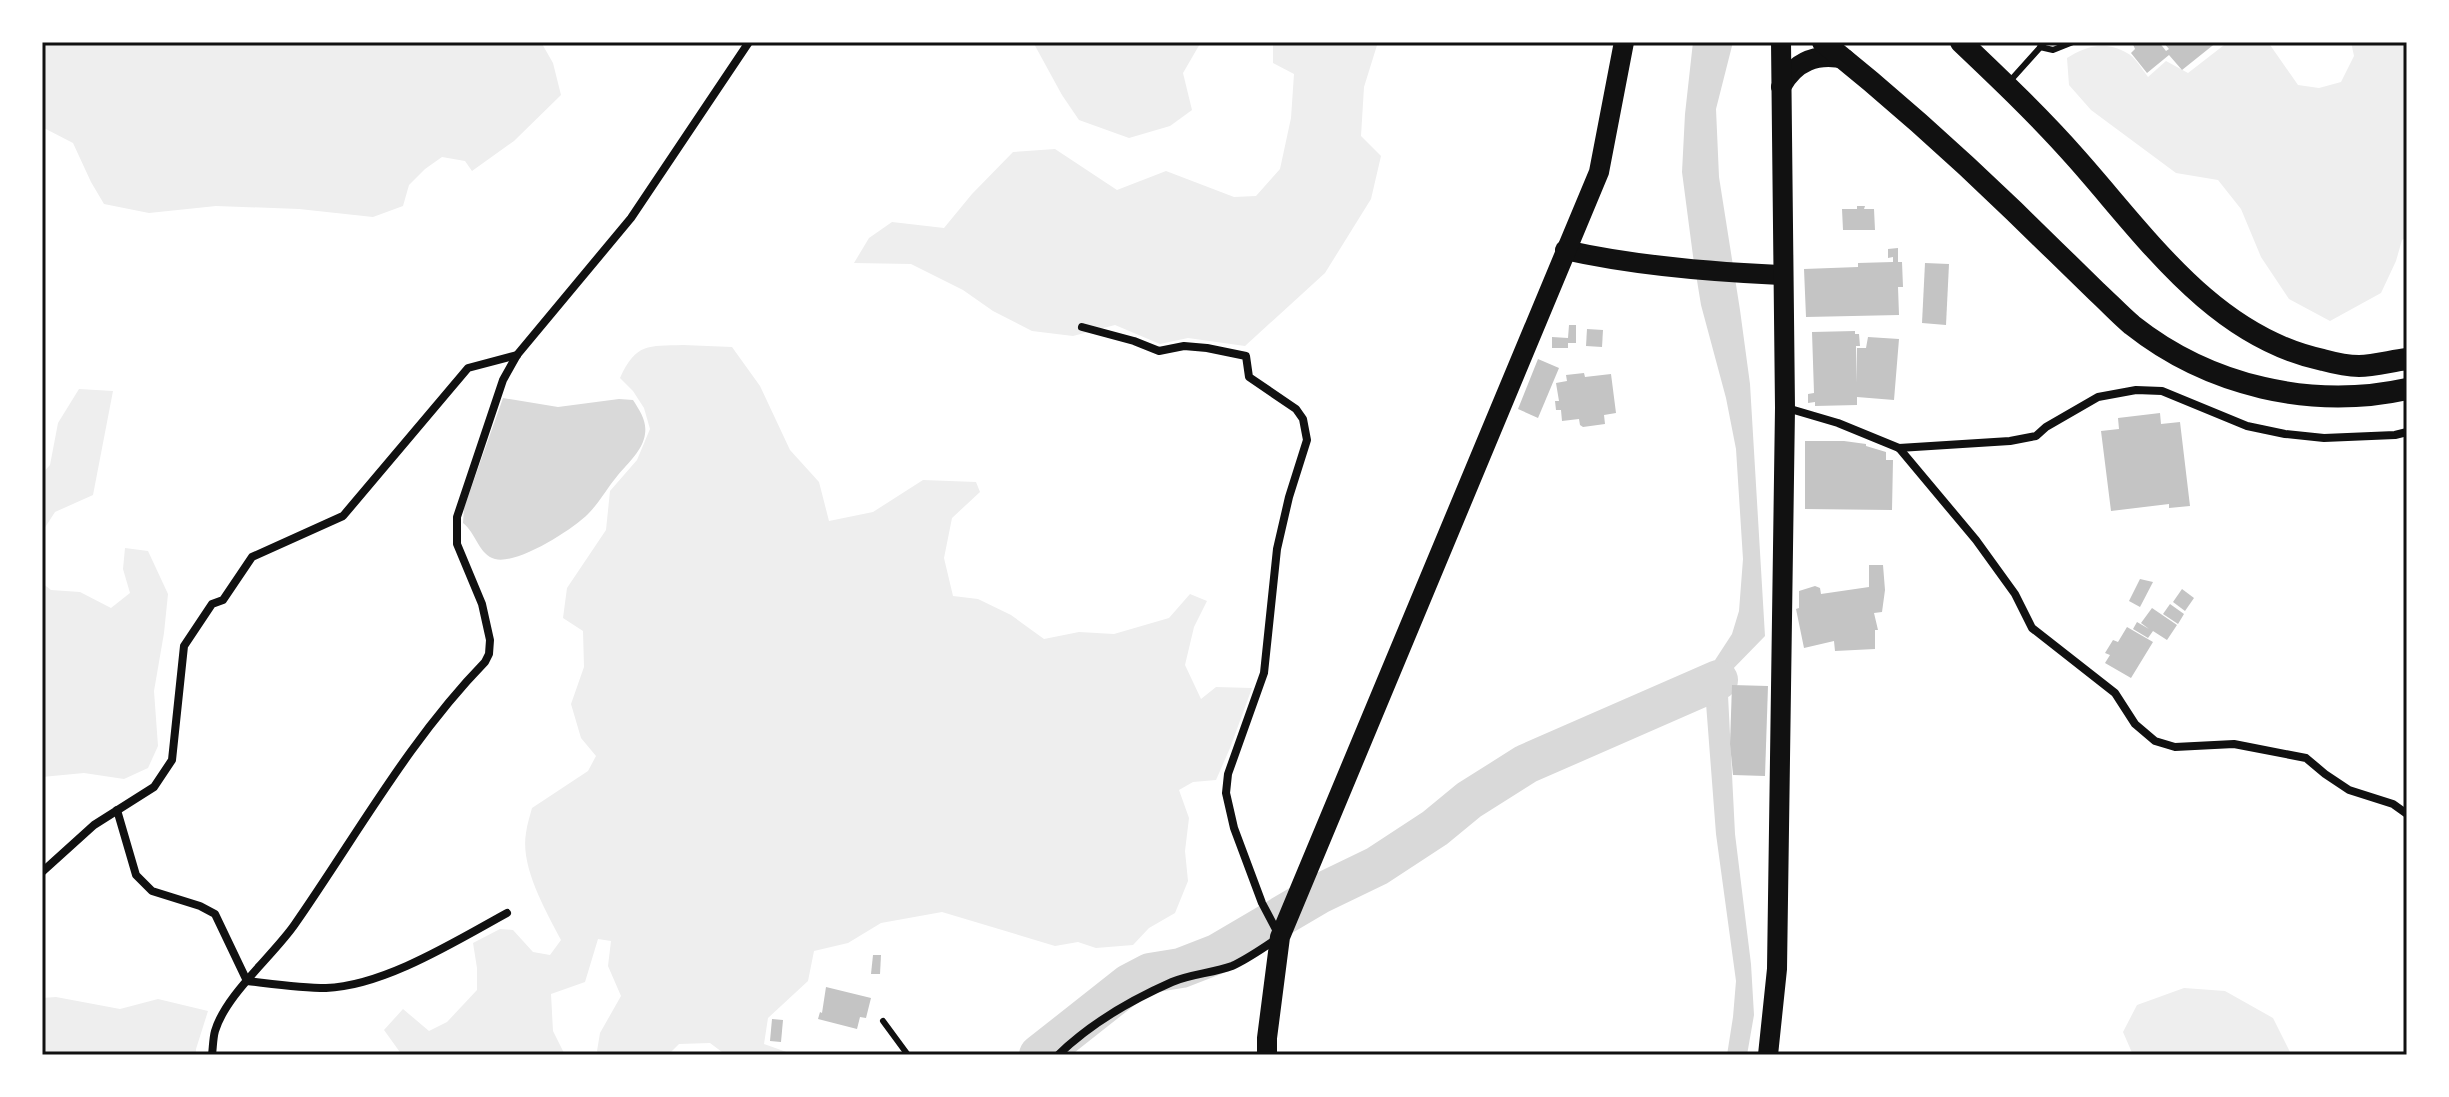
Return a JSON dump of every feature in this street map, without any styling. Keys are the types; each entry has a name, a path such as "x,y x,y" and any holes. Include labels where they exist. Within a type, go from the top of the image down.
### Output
{"highway":[{"path":"1823,42 1962,161 2131,324 2170,352 2239,382 2311,396 2349,398 2407,389"},
{"path":"1961,42 2068,149 2183,278 2230,319 2283,348 2309,357 2358,366 2407,359"}],"main road":[{"path":"1267,1055 1280,937 1599,172 1624,42"},
{"path":"1768,1055 1777,969 1785,408 1781,42"},
{"path":"1781,87 1789,74 1808,60 1824,56 1845,59"},
{"path":"1565,250 1604,259 1782,275"}],"street":[{"path":"212,1055 215,1030 247,981 293,928 402,763 489,654 490,640 482,604 457,544 457,517 503,380 517,355 631,218 749,42"},
{"path":"1058,1055 1134,999 1177,980 1234,965 1280,937 1262,903 1234,828 1226,793 1228,774 1264,673 1277,549 1307,440 1303,419 1296,409 1249,377 1246,356 1184,346 1159,351 1082,327"},
{"path":"42,872 94,825 154,787 172,760 184,646 212,604 223,600 252,557 343,516 468,368 517,355"},
{"path":"1785,408 1838,423 1899,448 2010,441 2036,436 2098,397 2136,390 2162,391 2247,426 2285,434 2324,438 2407,432"},
{"path":"1899,448 1976,540 2015,594 2032,628 2115,693 2135,724 2155,741 2175,747 2234,744 2306,758 2349,790 2393,804 2407,814"},
{"path":"117,810 136,875 152,891 215,914 247,981"},
{"path":"247,981 328,988 360,982 420,960 507,913"}],"lane":[{"path":"2007,85 2042,45 2053,50 2073,42"},
{"path":"883,1021 908,1055"}],"shaded area":[{"path":"42,42 541,42 553,63 561,95 514,141 472,171 465,161 442,157 409,185 403,206 373,217 299,209 216,206 149,213 104,204 73,143 42,127"},
{"path":"1033,42 1201,42 1183,73 1192,110 1170,126 1129,138 1079,120"},
{"path":"1273,42 1378,42 1364,87 1361,136 1381,156 1371,199 1325,273 1245,346 1188,338 1160,344 1115,325 1073,336 1032,331 993,311 963,290 911,264 854,263 869,238 892,222 944,228 1013,152 1055,149 1117,190 1166,171 1234,197 1256,196 1280,169 1291,118 1294,74 1273,63"},
{"path":"1693,42 1733,42 1716,109 1719,177 1750,384 1765,636 1727,675 1735,834 1754,1015 1747,1055 1727,1055 1736,981 1716,834 1704,677 1732,634 1739,611 1743,559 1736,449 1701,305 1682,172"},
{"path":"2228,42 2268,42 2298,85 2319,88 2341,82 2354,56 2351,42 2407,42 2407,237 2402,240 2381,293 2330,321 2289,299 2261,257 2241,209 2218,180 2176,173 2091,110 2069,85 2067,58 2081,50 2103,46 2119,49 2133,57 2148,77 2166,61 2188,73"},
{"path":"652,347 732,347 760,386 790,450 819,482 829,521 873,512 923,480 976,482 980,492 952,518 944,558 953,596 978,599 1011,615 1044,639 1079,632 1114,634 1169,618 1190,594 1207,601 1194,627 1185,665 1201,699 1216,687 1252,688 1216,780 1193,782 1179,790 1189,818 1185,851 1188,881 1175,913 1149,928 1133,945 1096,948 1078,942 1055,946 942,912 881,923 848,943 814,951 808,981 768,1018 764,1044 795,1055 726,1055 710,1043 679,1044 668,1055 600,1055 597,1051 600,1033 621,996 608,966 611,941 598,939 585,982 551,994 553,1031 565,1055 402,1055 384,1030 403,1009 429,1031 447,1022 477,990 473,943 500,929 513,930 533,952 550,955 561,940 530,874 525,846 532,808 588,771 596,756 581,738 571,704 584,667 583,631 563,618 567,588 606,530 610,491 637,460 650,429 644,408 620,378 638,352"},
{"path":"79,389 113,391 93,495 55,512 42,532 42,474 50,465 58,423"},
{"path":"503,398 558,407 633,400 645,429 638,451 588,514 570,529 530,552 495,559 485,553 463,523 464,508"},
{"path":"125,548 148,551 168,594 154,691 158,746 148,768 124,779 84,773 42,777 42,583 51,590 80,592 111,608 130,593 123,569"},
{"path":"2184,988 2225,991 2273,1018 2290,1052 2298,1055 2133,1055 2123,1032 2137,1005"},
{"path":"56,997 120,1009 158,999 208,1011 196,1055 42,1055 42,998"}],"building":[{"path":"2132,42 2159,42 2166,51 2169,49 2163,42 2217,42 2182,70 2169,55 2147,73 2131,53 2135,49"},
{"path":"1857,206 1874,209 1875,230 1843,230 1842,209 1857,209"},
{"path":"1898,248 1903,287 1898,287 1899,315 1806,317 1804,269 1893,262 1893,257 1888,258 1888,249"},
{"path":"1925,263 1949,264 1946,325 1922,323"},
{"path":"1569,325 1576,325 1576,343 1568,343 1568,348 1552,348 1552,337 1568,338"},
{"path":"1587,329 1603,330 1602,347 1586,346"},
{"path":"1855,331 1859,334 1860,346 1856,346 1857,383 1857,348 1866,348 1868,337 1899,339 1894,400 1857,397 1857,405 1815,406 1815,402 1808,403 1808,394 1814,393 1812,332"},
{"path":"1538,359 1559,368 1538,418 1518,409"},
{"path":"1584,373 1585,377 1611,374 1616,413 1604,415 1605,424 1583,427 1579,419 1562,421 1561,410 1556,410 1555,401 1559,401 1556,383 1567,381 1566,375"},
{"path":"2160,413 2161,424 2180,422 2190,506 2169,508 2169,504 2111,511 2101,431 2119,429 2118,418"},
{"path":"1805,441 1844,441 1866,444 1886,452 1886,460 1893,460 1892,510 1805,509"},
{"path":"1869,565 1883,565 1885,590 1882,612 1874,613 1878,630 1875,630 1875,649 1835,651 1834,641 1804,648 1796,609 1799,608 1799,591 1815,586 1820,588 1821,594 1869,587"},
{"path":"2140,579 2153,582 2140,607 2129,601"},
{"path":"2182,589 2194,598 2185,611 2173,602"},
{"path":"2170,604 2184,614 2178,624 2163,614"},
{"path":"2152,608 2177,625 2167,640 2153,631 2148,638 2133,629 2137,622 2149,629 2141,623"},
{"path":"2127,627 2153,642 2131,678 2105,663 2110,655 2105,653 2113,640 2118,642"},
{"path":"1732,685 1768,686 1765,776 1733,775 1730,744"},
{"path":"873,955 881,955 880,974 871,974"},
{"path":"826,987 871,998 866,1018 860,1017 857,1029 818,1019 822,1013"},
{"path":"772,1019 783,1020 781,1042 770,1041"}],"waterway":[{"path":"1039,1055 1129,984 1150,973 1181,968 1217,954 1319,894 1377,866 1435,828 1469,800 1526,764 1718,680"}]}
